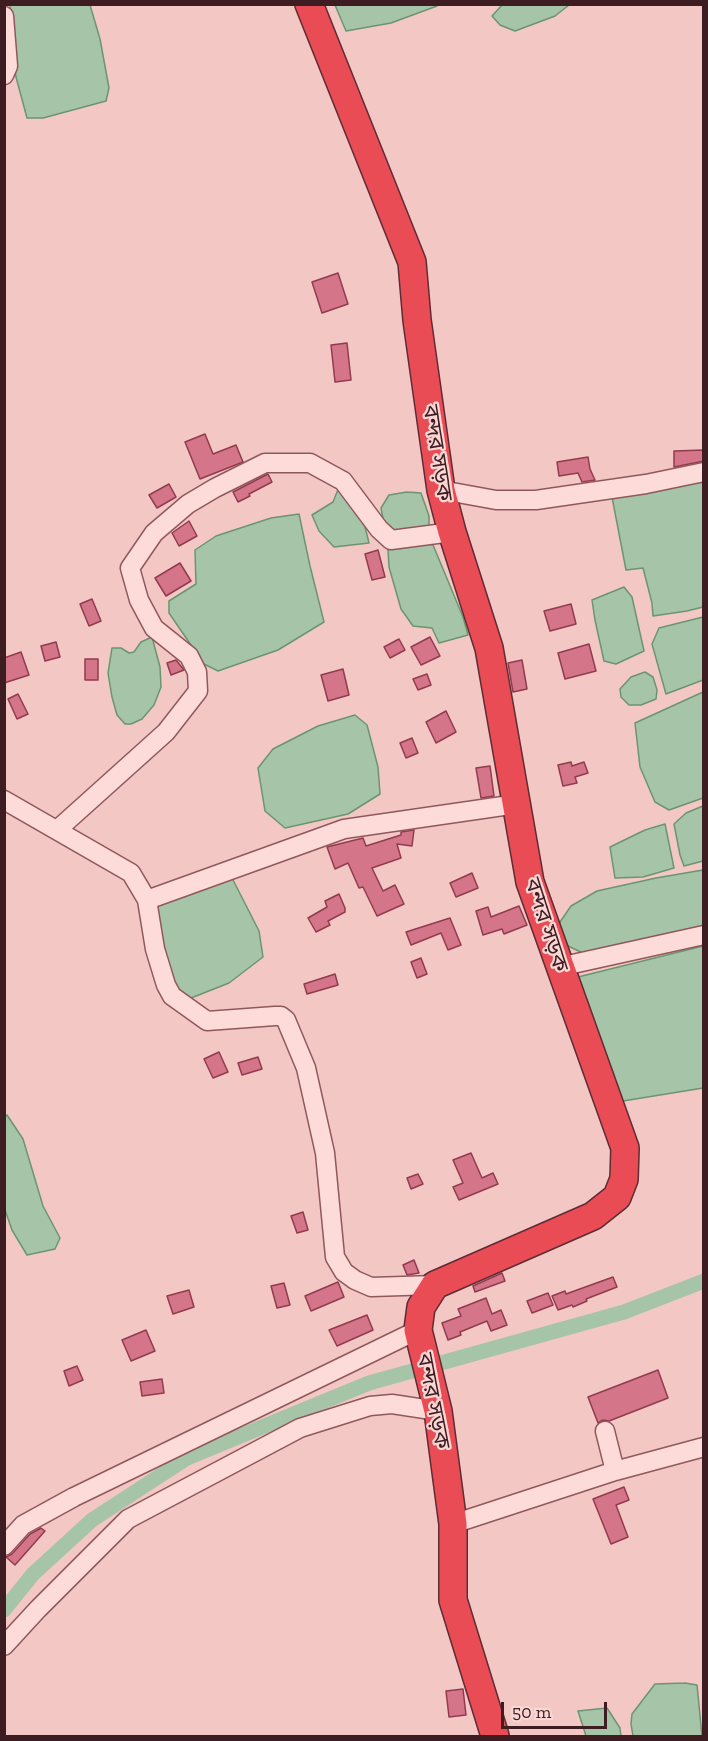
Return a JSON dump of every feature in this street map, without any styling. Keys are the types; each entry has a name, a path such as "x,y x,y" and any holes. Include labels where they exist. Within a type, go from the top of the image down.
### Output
{"highway":[{"name":"বন্দর সড়ক","path":"309,4 412,262 417,320 441,490 489,648 530,882 626,1148 624,1179 617,1197 593,1216 435,1285 421,1307 419,1337 436,1405 453,1524 453,1600 495,1737"}],"street":[{"path":"4,16 8,66 4,75"},
{"path":"57,830 166,732 198,691 196,672 189,656 154,628 139,600 130,568 154,533 188,504 265,463 310,463 343,481 379,529 391,540 452,532"},
{"path":"441,490 496,500 536,500 646,484 704,472"},
{"path":"4,800 131,873 147,900 155,949 166,985 172,996 207,1021 275,1016 286,1020 306,1068 325,1153 335,1257 344,1272 371,1287 435,1285"},
{"path":"147,900 344,829 518,804"},
{"path":"559,966 704,935"},
{"path":"4,1546 23,1525 74,1497 419,1337"},
{"path":"4,1646 128,1520 300,1428 370,1406 436,1405"},
{"path":"604,1431 615,1471"},
{"path":"453,1524 615,1471 704,1447"}],"shaded area":[{"path":"503,4 569,5 555,16 515,31 500,25 492,16"},
{"path":"10,5 90,5 100,39 109,88 106,101 43,118 27,118 16,77"},
{"path":"335,5 437,5 391,23 346,31"},
{"path":"703,480 703,607 653,616 643,568 626,570 612,497"},
{"path":"339,487 352,499 365,527 369,543 334,547 319,531 312,515 333,502"},
{"path":"407,492 421,493 429,516 429,527 394,532 384,524 381,508 389,495"},
{"path":"299,514 324,622 278,650 218,671 204,664 169,613 169,601 196,584 195,550 216,536 271,518"},
{"path":"413,541 433,545 463,617 468,635 439,643 432,628 413,626 401,609 389,567 388,550"},
{"path":"624,587 632,597 644,651 616,664 604,661 592,600"},
{"path":"703,617 703,680 666,694 652,644 659,628"},
{"path":"152,637 160,667 161,687 154,705 142,719 125,724 117,715 112,697 108,673 112,648 121,648 129,653 134,652 141,642"},
{"path":"645,672 653,677 657,690 656,699 641,705 629,705 621,697 620,689 631,677"},
{"path":"703,692 703,798 669,810 655,802 640,767 635,723"},
{"path":"355,715 367,725 378,767 380,794 348,814 285,828 265,811 258,768 273,749 318,726"},
{"path":"703,806 703,861 684,866 674,824 686,813"},
{"path":"665,824 674,868 643,877 615,878 610,847 645,830"},
{"path":"703,870 703,927 587,955 566,945 559,931 560,922 571,906 597,891"},
{"path":"230,874 259,931 263,957 229,983 186,1000 173,991 155,905"},
{"path":"703,946 703,1088 623,1101 574,978"},
{"path":"7,1115 23,1139 43,1206 60,1238 55,1249 27,1255 12,1230 5,1210 4,1118"},
{"path":"655,1684 697,1685 702,1736 633,1736 632,1714"},
{"path":"607,1708 620,1728 621,1736 586,1736 578,1711"}],"building":[{"path":"338,273 348,304 322,313 312,282"},
{"path":"347,343 351,380 335,382 331,345"},
{"path":"205,434 213,454 236,445 243,462 200,479 185,442"},
{"path":"704,450 704,461 674,467 674,451"},
{"path":"588,457 595,480 582,482 578,473 559,476 557,462"},
{"path":"268,474 272,482 238,502 233,492"},
{"path":"169,484 176,497 157,508 149,495"},
{"path":"189,521 197,536 179,546 172,533"},
{"path":"378,550 385,577 372,580 365,554"},
{"path":"180,563 191,581 166,596 155,578"},
{"path":"92,599 101,621 89,626 80,604"},
{"path":"571,604 576,624 550,631 544,611"},
{"path":"430,637 440,656 421,665 411,647"},
{"path":"399,639 405,650 390,658 384,647"},
{"path":"56,642 60,657 45,661 41,646"},
{"path":"589,644 596,671 565,679 558,653"},
{"path":"21,652 29,675 4,683 4,658"},
{"path":"85,659 98,659 98,680 85,680"},
{"path":"176,660 184,670 171,675 167,663"},
{"path":"522,660 527,689 513,692 508,663"},
{"path":"343,669 349,695 328,701 321,675"},
{"path":"427,674 431,685 418,690 413,679"},
{"path":"18,694 28,714 17,719 8,699"},
{"path":"446,711 456,732 436,743 426,722"},
{"path":"412,738 418,753 406,758 400,743"},
{"path":"571,762 572,766 584,762 588,773 575,777 577,783 563,786 558,765"},
{"path":"490,766 494,796 481,798 476,768"},
{"path":"414,830 412,846 397,844 401,858 372,868 383,891 395,885 404,904 377,916 363,887 359,888 348,863 335,869 327,847 363,838 366,846 401,835 401,832"},
{"path":"472,873 478,888 456,897 450,883"},
{"path":"339,894 345,912 328,921 330,925 316,932 308,918 327,907 325,901"},
{"path":"519,906 527,925 504,934 502,929 483,935 476,911 488,907 491,917"},
{"path":"450,918 461,945 448,950 441,933 411,945 406,932"},
{"path":"421,958 427,974 417,978 411,962"},
{"path":"335,974 338,985 307,994 304,984"},
{"path":"219,1052 228,1072 213,1078 204,1059"},
{"path":"258,1057 262,1069 242,1075 238,1063"},
{"path":"471,1153 482,1178 493,1173 498,1184 459,1200 453,1187 463,1183 453,1160"},
{"path":"418,1174 423,1184 411,1189 407,1178"},
{"path":"303,1212 308,1230 297,1233 291,1216"},
{"path":"414,1260 419,1273 407,1275 403,1265"},
{"path":"502,1273 505,1281 475,1292 473,1286"},
{"path":"613,1277 617,1287 586,1299 587,1301 573,1307 572,1305 558,1310 552,1296 565,1291 566,1294"},
{"path":"338,1282 344,1297 311,1311 305,1296"},
{"path":"284,1283 290,1305 277,1308 271,1286"},
{"path":"189,1290 194,1307 173,1314 167,1296"},
{"path":"548,1293 553,1305 532,1313 527,1301"},
{"path":"486,1298 492,1314 501,1310 507,1325 491,1331 487,1321 460,1332 461,1335 448,1340 442,1323 461,1316 458,1309"},
{"path":"367,1315 373,1330 337,1346 329,1330"},
{"path":"146,1330 155,1351 131,1361 122,1340"},
{"path":"77,1366 83,1380 69,1386 64,1371"},
{"path":"658,1370 668,1398 609,1421 603,1420 598,1423 588,1397"},
{"path":"162,1379 164,1393 142,1396 140,1382"},
{"path":"624,1487 629,1500 616,1505 628,1537 611,1544 593,1499"},
{"path":"41,1528 45,1531 15,1565 6,1557 12,1554 30,1534"},
{"path":"463,1689 466,1715 449,1717 446,1691"}],"waterway":[{"path":"4,1610 33,1574 92,1520 187,1458 369,1383 624,1312 704,1281"}]}
